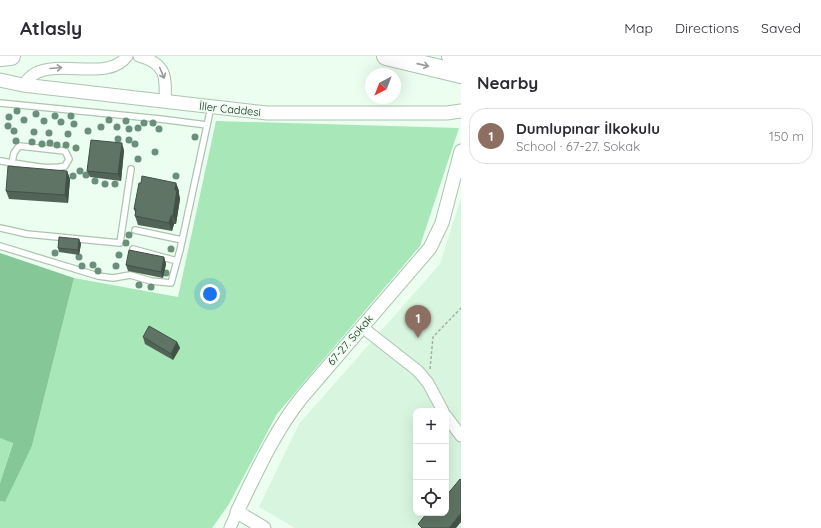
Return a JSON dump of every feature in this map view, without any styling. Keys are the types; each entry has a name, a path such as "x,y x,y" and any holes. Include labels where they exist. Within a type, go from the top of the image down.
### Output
{"highway":[{"path":"0,57 10,56"},
{"path":"386,56 461,74"},
{"path":"451,56 461,60"}],"street":[{"path":"22,85 32,75 45,70 64,68 108,68 118,65 127,56"},
{"path":"139,56 157,64 162,69 165,84 165,102"},
{"name":"İller Caddesi","path":"0,80 22,85 267,113 447,113 461,111"},
{"name":"67-27. Sokak","path":"230,528 261,463 286,418 302,397 430,248 442,223 461,151"},
{"path":"362,327 418,372 428,383 441,408"},
{"path":"449,420 461,436"},
{"path":"237,512 264,528"}],"lane":[{"path":"0,103 207,125"},
{"path":"0,246 98,276 113,278 130,275 151,281 171,282 182,240 211,107"},
{"path":"0,161 56,168 65,166 68,158 64,152 19,146 14,153 12,162"},
{"path":"0,228 27,234 120,243 131,169"},
{"path":"135,230 182,240"},
{"path":"132,250 177,261"}],"path":[{"path":"428,383 433,336 461,308"}],"shaded area":[{"path":"461,198 461,528 295,528 259,507 299,424 440,264"}],"green space":[{"path":"216,121 459,128 420,246 277,414 229,504 212,528 0,528 0,501 4,502 32,446 74,278 178,297"},
{"path":"0,253 74,278 32,446 5,502 0,501 0,483 13,443 0,438"},
{"path":"0,438 13,442 0,483"}],"building":[{"path":"91,140 122,143 118,174 87,171"},
{"path":"8,166 67,171 65,195 6,191"},
{"path":"142,176 176,183 175,190 177,190 173,216 171,216 169,223 135,216 136,209 134,209 139,183 141,183"},
{"path":"59,237 79,239 78,250 58,248"},
{"path":"129,250 164,257 161,272 126,265"},
{"path":"149,326 177,342 171,354 143,337"},
{"path":"460,479 461,513 449,528 422,528 418,524 425,516 449,516 449,492"}],"place":[{"name":"Dumlupınar İlkokulu","path":"418,338"}]}
